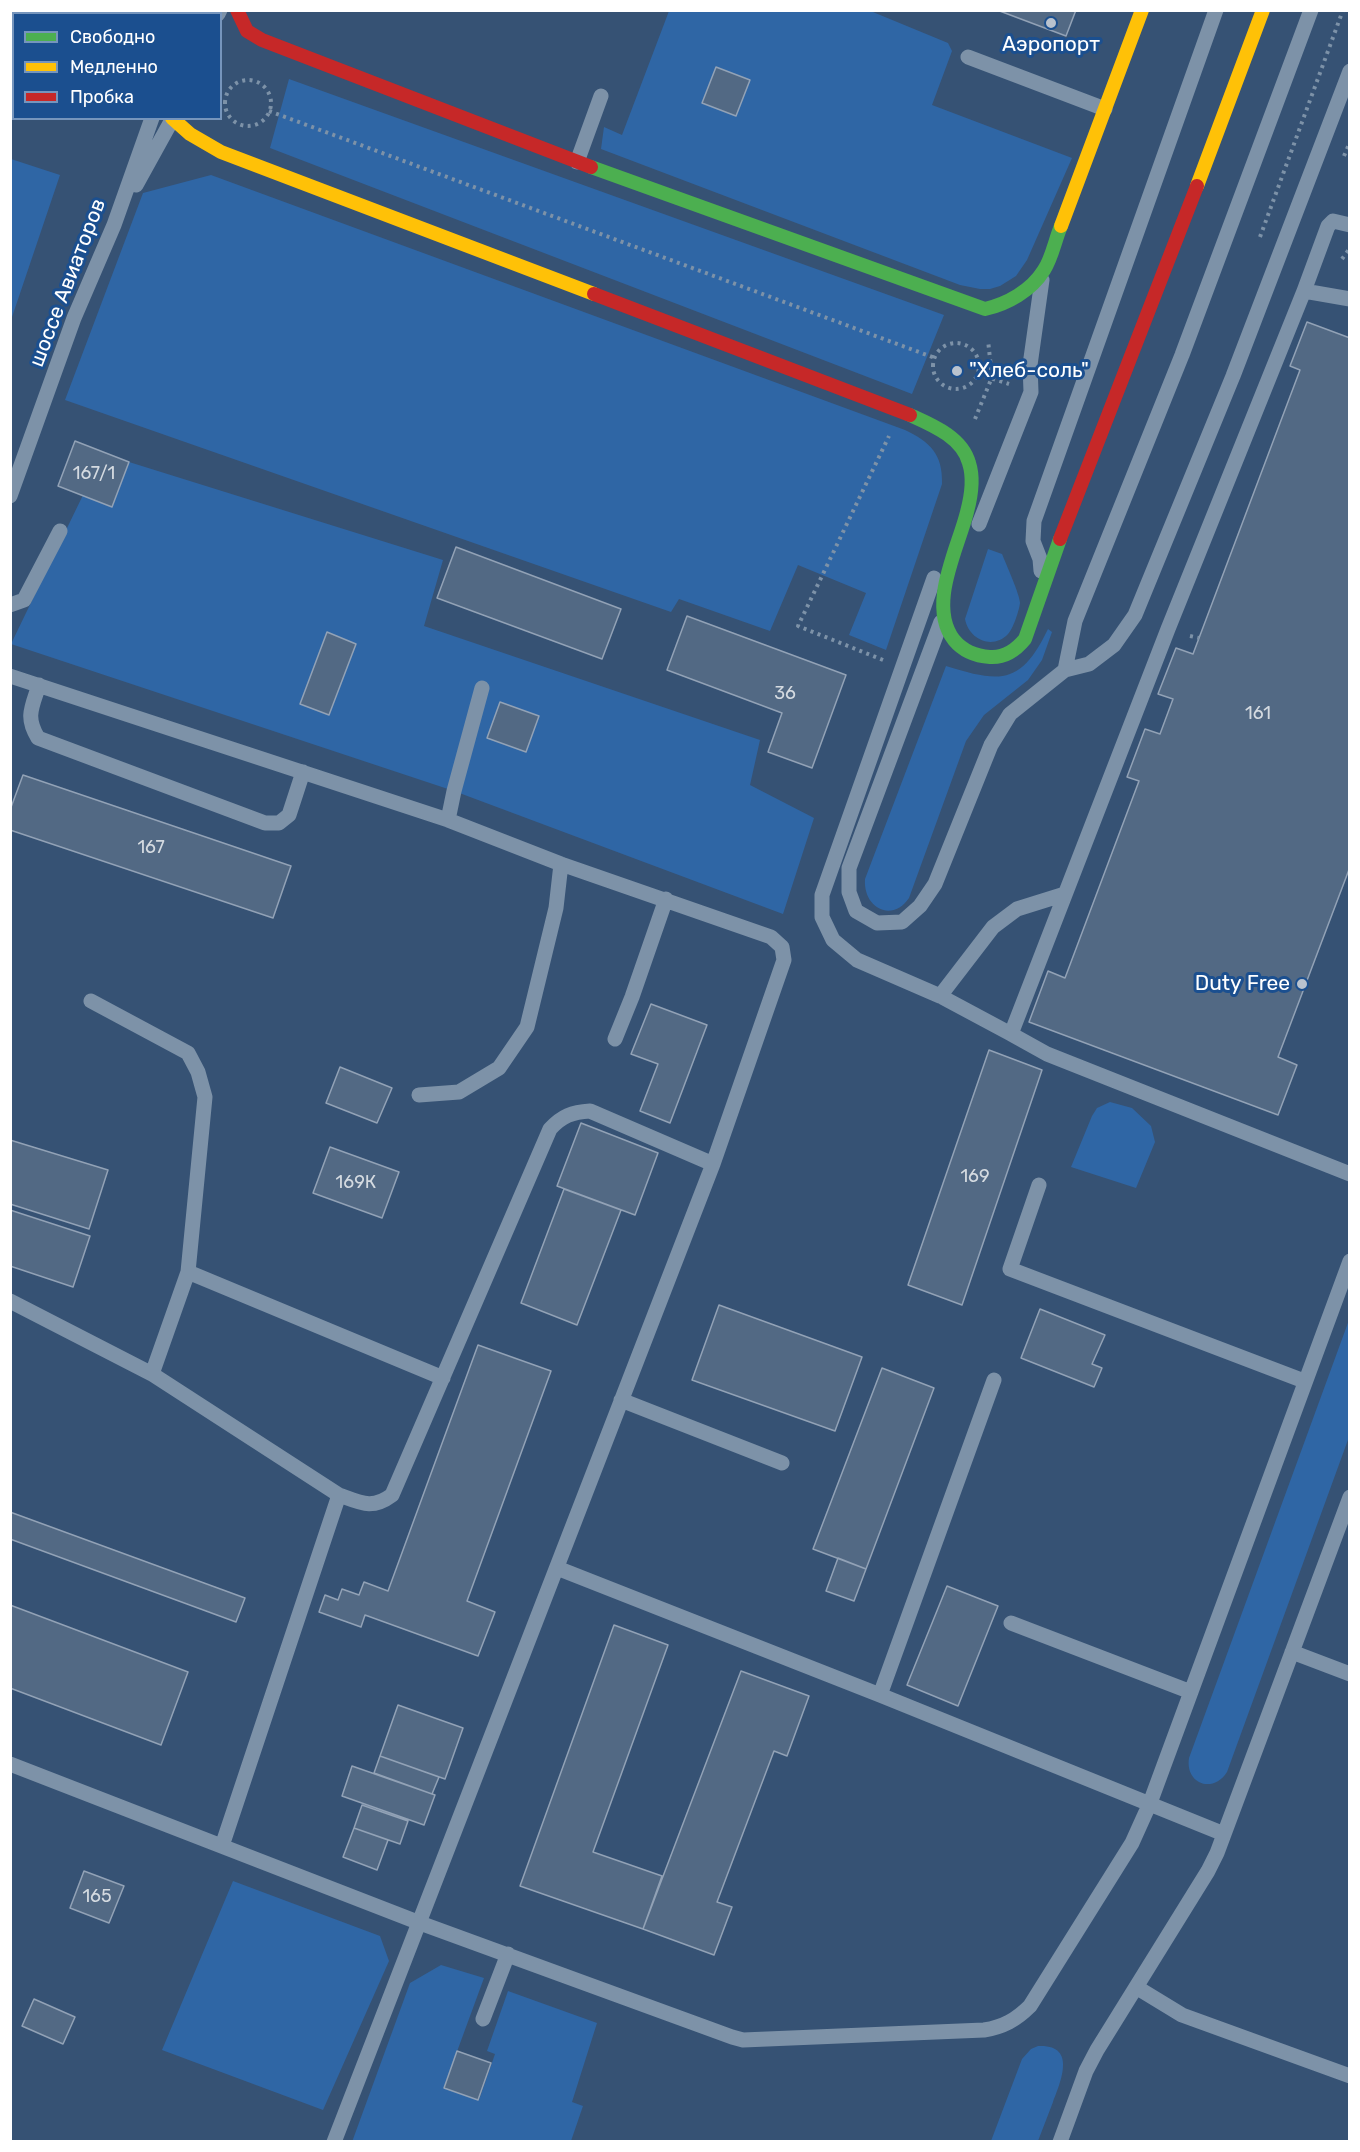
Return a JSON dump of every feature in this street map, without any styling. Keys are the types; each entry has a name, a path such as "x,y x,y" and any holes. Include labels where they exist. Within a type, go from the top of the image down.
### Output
{"street":[{"path":"237,10 247,31 262,40 577,162 985,309 999,306 1015,298 1044,270 1142,10"},
{"path":"173,120 190,134 221,152 901,410 936,427 962,450 969,462 970,475 971,494 944,593 944,612 948,632 960,649 981,656 1003,656 1015,650 1025,639 1064,528 1221,126 1263,10"}],"lane":[{"path":"1042,595 1040,559 1033,542 1034,521 1216,10"},
{"path":"1065,670 1074,621 1178,366 1311,10"},
{"path":"968,57 1105,109"},
{"path":"1044,270 1030,365 1031,392 944,612 849,868 849,892 856,911 877,923 902,922 920,906 935,884 992,745 1010,714 1065,670 1089,664 1114,645 1135,615 1233,376 1350,71"},
{"path":"577,162 601,96"},
{"name":"шоссе Авиаторов","path":"10,496 74,318 114,225 151,120"},
{"path":"114,225 171,120"},
{"path":"1011,1034 1328,226 1333,220 1350,225"},
{"path":"1304,291 1350,298"},
{"path":"970,475 822,895 822,917 833,940 857,960 940,996 1047,1054 1350,1174"},
{"path":"10,605 24,600 60,531"},
{"path":"10,676 448,820 561,864 771,937 782,947 784,960 712,1164 334,2142"},
{"path":"39,685 29,716 31,727 38,738 265,823 279,823 289,815 303,772"},
{"path":"448,820 482,688"},
{"path":"419,1095 459,1092 499,1068 527,1027 556,908 561,864"},
{"path":"940,996 993,927 1017,909 1065,894"},
{"path":"615,1039 666,899"},
{"path":"91,1001 188,1053 198,1072 205,1097 188,1272 152,1374"},
{"path":"10,1301 152,1374 339,1495 365,1504 381,1503 392,1495 550,1130 559,1119 572,1112 590,1111 712,1164"},
{"path":"1039,1185 1010,1269 1304,1381"},
{"path":"11,1765 420,1923 742,2040 996,2028 1018,2018 1030,2006 1132,1843 1150,1803 1350,1261"},
{"path":"188,1272 443,1378"},
{"path":"880,1695 994,1380"},
{"path":"621,1400 782,1463"},
{"path":"222,1846 339,1495"},
{"path":"1060,2142 1086,2071 1097,2050 1208,1871 1224,1834 1350,1497"},
{"path":"557,1568 1224,1834"},
{"path":"1011,1623 1191,1692"},
{"path":"1292,1652 1350,1674"},
{"path":"483,2019 508,1954"},
{"path":"1136,1987 1182,2015 1350,2076"}],"path":[{"path":"1257,245 1343,10"},
{"path":"254,81 266,89 270,96 269,111 260,123 238,124 227,114 225,99 233,86 239,82 254,81"},
{"path":"269,111 934,358"},
{"path":"960,343 974,351 978,358 978,374 974,381 963,389 948,388 937,379 934,373 934,358 945,346 960,343"},
{"path":"978,374 1031,392"},
{"path":"892,663 798,626 901,410"}],"shaded area":[{"path":"868,10 948,43 952,51 932,105 1072,158 1027,260 1016,276 1000,286 980,289 960,285 601,149 604,127 622,135 669,11"},
{"path":"289,79 944,315 912,394 270,148"},
{"path":"10,159 60,175 11,320"},
{"path":"211,175 905,430 921,439 928,444 937,457 942,474 942,484 886,650 849,635 866,593 798,565 770,631 679,599 671,612 65,400 143,193"},
{"path":"129,462 443,560 424,626 760,740 750,785 814,818 783,914 454,791 11,644 83,495 112,507"},
{"path":"988,549 1002,554 1020,603 1016,620 1008,634 1002,639 989,642 976,637 967,626 965,619"},
{"path":"1048,629 1052,632 1042,660 1028,680 984,715 966,741 909,898 895,910 880,909 869,898 865,879 946,666 981,675 995,677 1008,675 1028,661"},
{"path":"1110,1102 1132,1108 1151,1126 1155,1142 1136,1188 1071,1167 1092,1116 1097,1108"},
{"path":"1349,1320 1349,1437 1227,1772 1215,1783 1201,1783 1191,1774 1189,1758"},
{"path":"233,1881 380,1936 389,1961 323,2110 162,2050"},
{"path":"441,1965 484,1978 444,2087 479,2100 495,2054 487,2051 508,1991 597,2023 572,2102 583,2106 571,2141 352,2142 410,1983"},
{"path":"1038,2046 1050,2047 1058,2051 1063,2065 1060,2084 1038,2141 991,2141 1022,2059 1031,2049"}],"building":[{"name":"Аэропорт","path":"997,10 1076,10 1066,36"},
{"path":"716,67 750,80 736,116 702,103"},
{"path":"1307,322 1350,338 1350,867 1278,1057 1297,1065 1278,1115 1029,1022 1048,971 1065,978 1139,781 1127,777 1145,729 1160,734 1173,699 1158,694 1176,648 1193,654 1300,370 1290,366"},
{"path":"75,441 129,462 112,507 58,486"},
{"path":"456,547 621,609 602,659 437,598"},
{"path":"687,616 846,675 812,768 768,752 782,713 667,670"},
{"path":"327,632 356,644 329,715 300,704"},
{"path":"500,702 539,716 526,752 487,738"},
{"path":"23,775 291,866 273,918 10,830 10,810"},
{"path":"651,1004 707,1025 670,1123 640,1111 658,1064 631,1054"},
{"path":"989,1050 1042,1070 962,1305 908,1285"},
{"path":"340,1067 392,1088 377,1123 326,1103"},
{"path":"581,1123 658,1153 635,1215 557,1186"},
{"path":"10,1140 108,1170 89,1229 10,1204"},
{"path":"330,1147 399,1172 382,1218 313,1193"},
{"path":"564,1189 621,1210 577,1325 521,1303"},
{"path":"10,1210 90,1236 73,1287 10,1266"},
{"path":"719,1305 862,1357 835,1431 692,1380"},
{"path":"1040,1309 1105,1335 1092,1364 1102,1368 1094,1387 1021,1358"},
{"path":"478,1345 551,1371 467,1601 495,1612 478,1656 365,1615 361,1627 319,1612 325,1595 338,1600 342,1589 359,1595 364,1582 388,1591"},
{"path":"882,1368 934,1388 866,1569 813,1549"},
{"path":"10,1512 245,1598 236,1622 10,1539"},
{"path":"838,1558 866,1569 854,1601 826,1591"},
{"path":"947,1586 998,1606 958,1706 907,1685"},
{"path":"10,1605 188,1672 161,1745 10,1688"},
{"path":"614,1625 668,1645 593,1852 662,1876 643,1929 520,1886"},
{"path":"741,1671 809,1696 787,1756 774,1751 717,1902 732,1907 714,1955 643,1929"},
{"path":"398,1705 463,1728 445,1779 380,1756"},
{"path":"380,1756 439,1777 432,1794 374,1773"},
{"path":"352,1766 435,1795 424,1825 342,1796"},
{"path":"362,1805 408,1821 400,1844 354,1828"},
{"path":"354,1828 388,1840 377,1870 343,1857"},
{"path":"84,1871 124,1886 109,1923 70,1908"},
{"path":"34,1999 75,2017 63,2044 22,2026"},
{"path":"457,2051 491,2063 478,2100 444,2088"}],"traffic: fast":[{"path":"591,167 985,309 1018,296 1039,278 1049,260 1061,226"},
{"path":"910,415 953,439 965,454 971,469 968,506 947,577 943,610 946,626 961,647 974,654 995,657 1014,650 1025,639 1060,539"}],"traffic: slow":[{"path":"1061,226 1142,10"},
{"path":"1197,186 1263,10"},
{"path":"174,120 190,134 221,152 594,294"}],"traffic: jam":[{"path":"237,10 247,31 262,40 591,167"},
{"path":"1060,539 1197,186"},
{"path":"594,294 910,415"}],"place":[{"name":"Аэропорт","path":"1051,23"},
{"name":"\"Хлеб-соль\"","path":"957,371"},
{"name":"Duty Free","path":"1302,984"}]}
